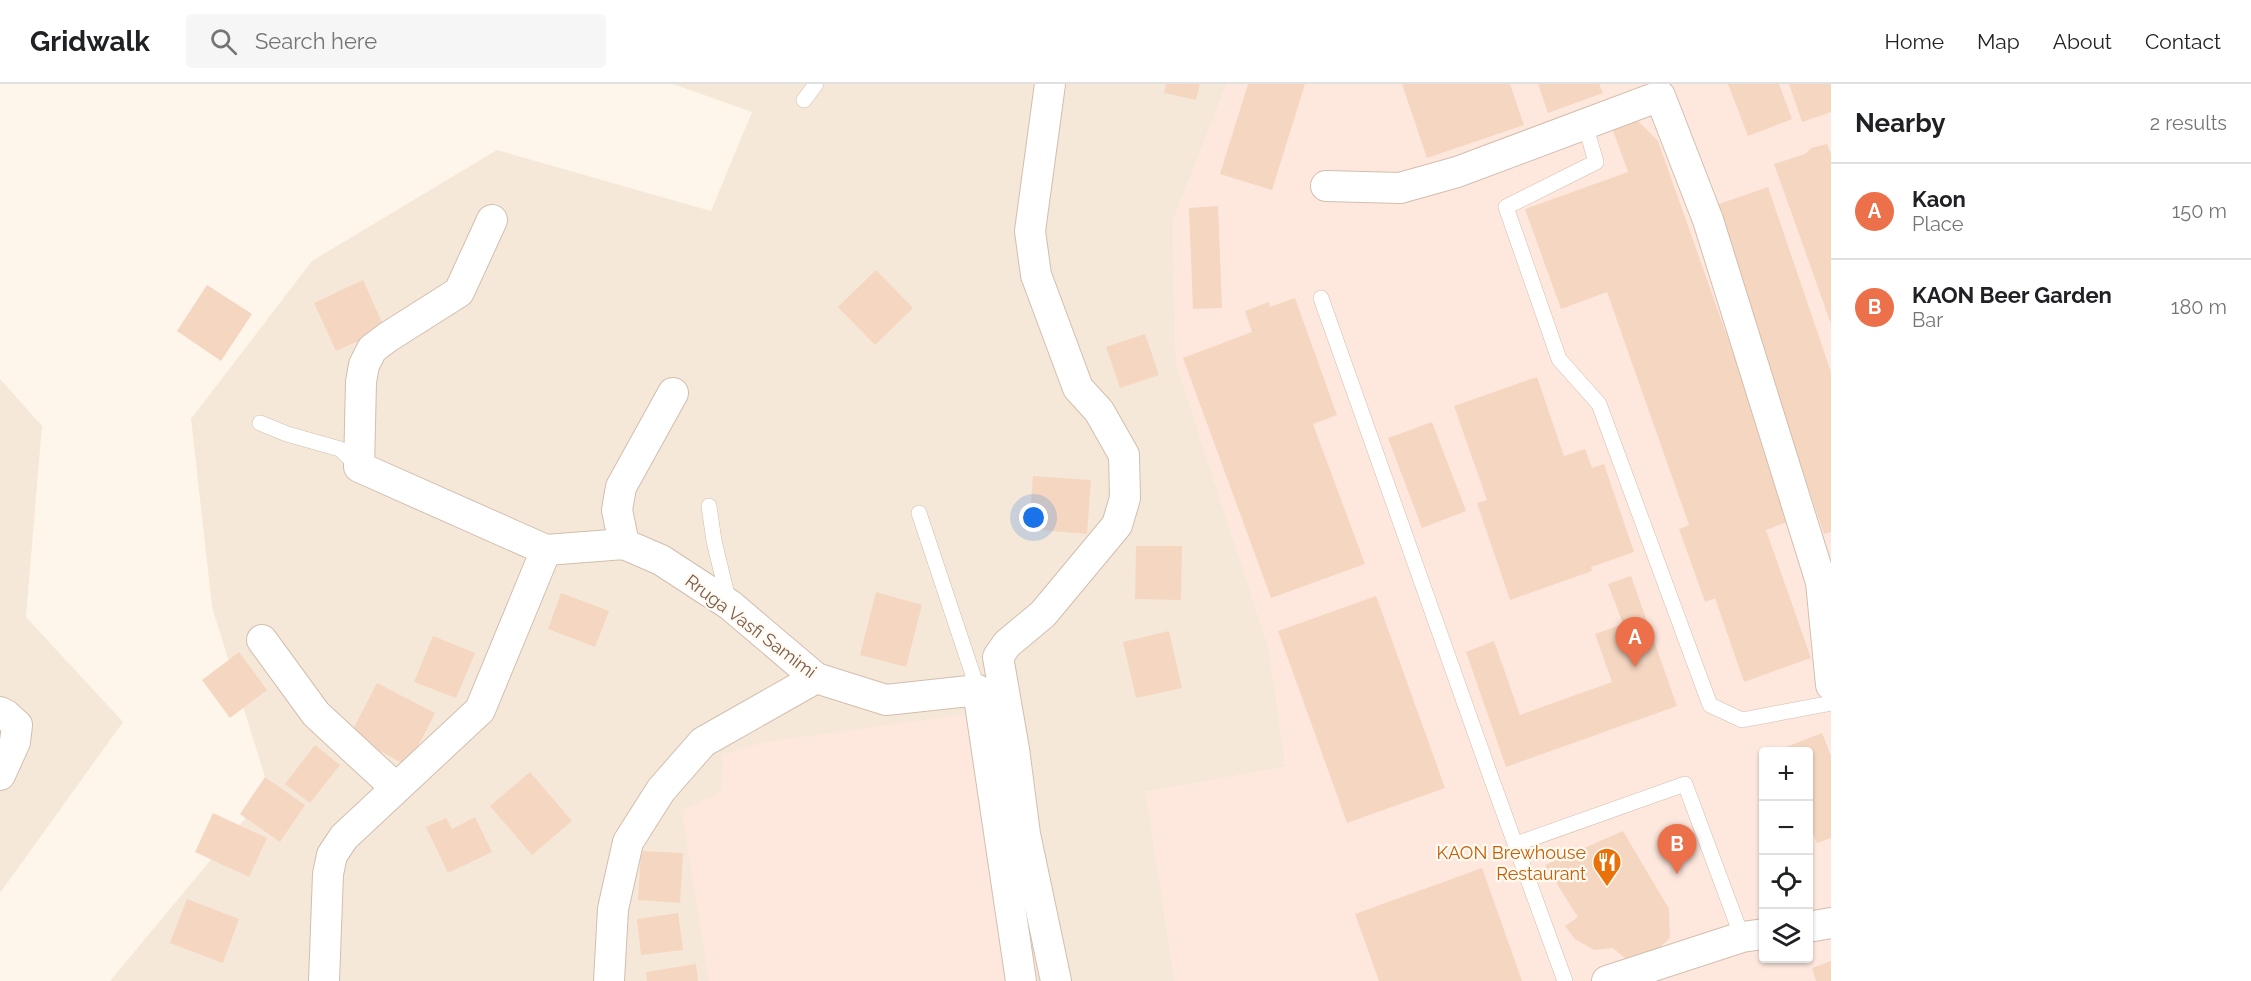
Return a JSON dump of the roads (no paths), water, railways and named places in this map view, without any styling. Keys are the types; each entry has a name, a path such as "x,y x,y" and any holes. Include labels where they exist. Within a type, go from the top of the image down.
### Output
{"street":[{"path":"1050,84 1029,231 1036,275 1078,388 1099,411 1124,455 1125,498 1117,525 1043,614 1006,644 998,657 1014,749 1025,834 1056,981"},
{"path":"1326,186 1400,188 1456,172 1585,124 1658,90 1708,220 1819,554 1831,685"},
{"path":"359,467 361,382 364,365 372,349 388,336 459,292 492,220"},
{"path":"624,544 617,510 621,487 673,393"},
{"name":"Rruga Vasfi Samimi","path":"359,467 546,550 624,544 661,560 729,605 816,678 886,700 978,690"},
{"path":"324,981 328,874 332,855 344,837 480,710 546,550"},
{"path":"262,640 316,714 396,788"},
{"path":"609,981 613,909 628,842 661,790 703,742 816,678"},
{"path":"978,690 1021,981"},
{"path":"0,712 17,724 15,742 0,776"},
{"path":"1813,926 1831,923"},
{"path":"1607,981 1753,935"}],"lane":[{"path":"804,100 816,84"},
{"path":"1585,124 1596,162 1506,207 1559,359 1599,404 1710,705 1742,720 1831,703"},
{"path":"1321,297 1565,981"},
{"path":"260,423 287,435 340,449 359,467"},
{"path":"709,506 714,541 729,605"},
{"path":"919,513 978,690"},
{"path":"1516,844 1684,784 1753,935"}],"place":[{"name":"Kaon","path":"1635,667"},
{"name":"KAON Beer Garden","path":"1677,874"},
{"name":"KAON Brewhouse Restaurant","path":"1607,888"}]}
